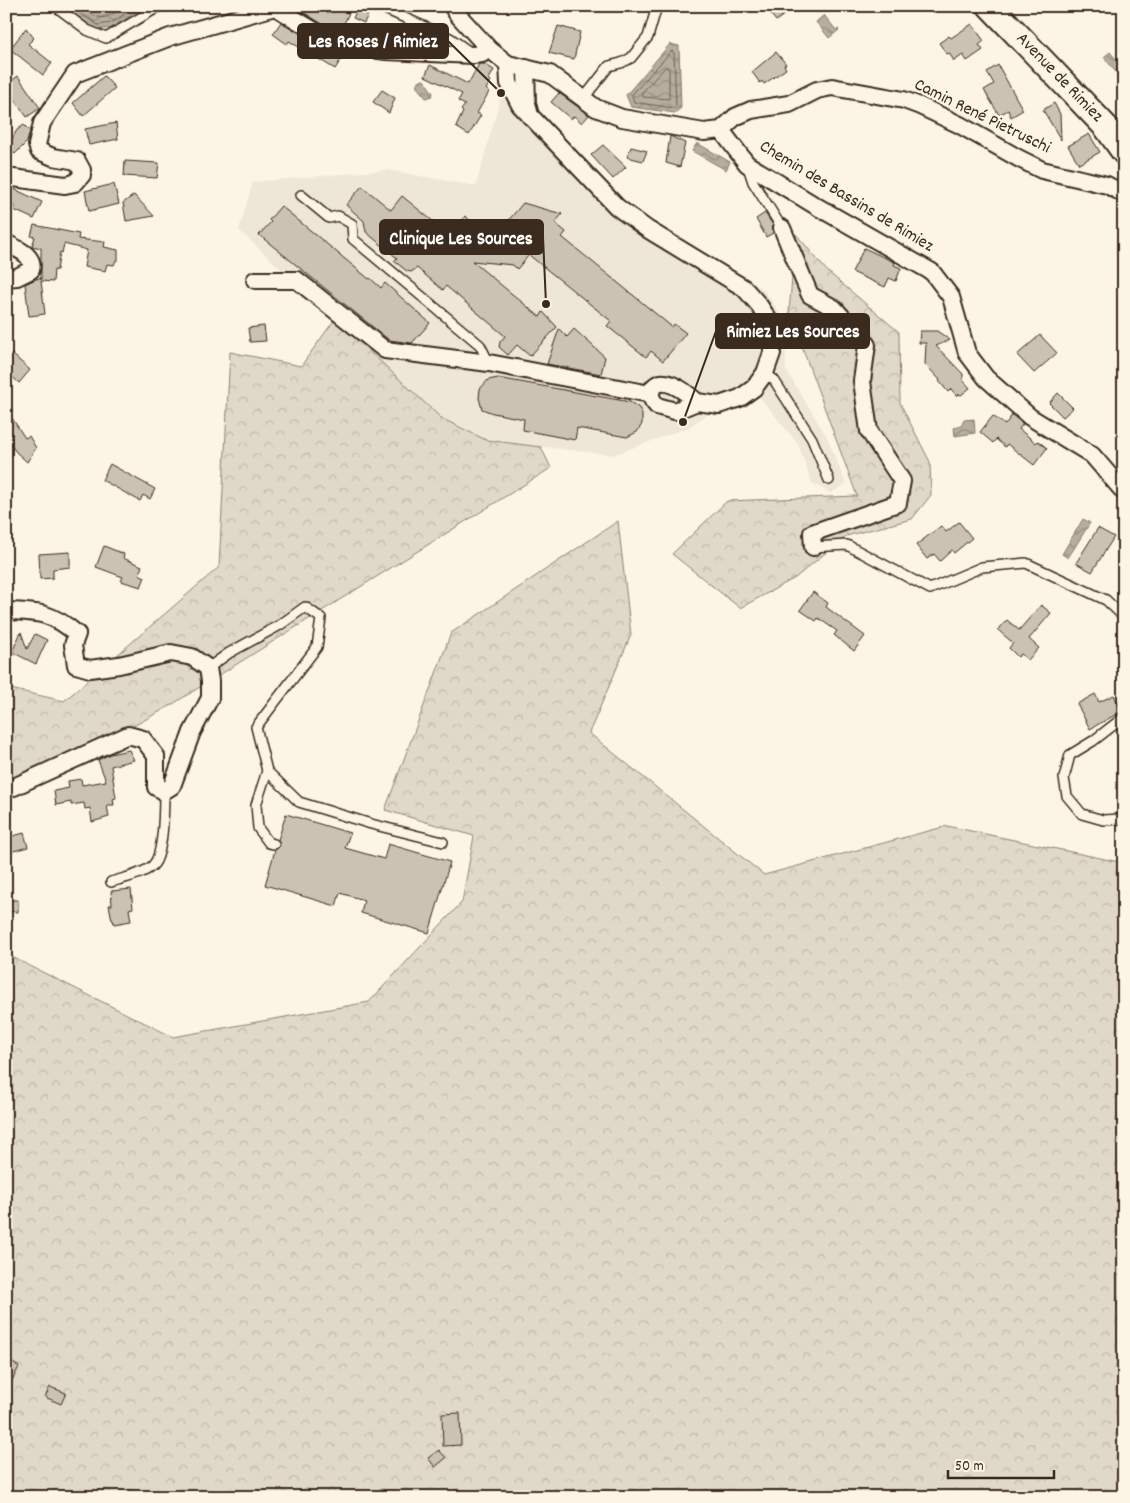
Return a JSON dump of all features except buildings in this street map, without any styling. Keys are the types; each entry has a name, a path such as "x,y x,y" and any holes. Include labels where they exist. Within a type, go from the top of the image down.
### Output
{"street":[{"path":"452,6 489,49 508,64 550,74 596,108 622,118 704,132 721,130"},
{"name":"Avenue de Rimiez","path":"990,6 1106,127 1124,152"},
{"path":"6,177 65,186 75,183 82,175 82,170 77,161 53,157 39,151 37,145 42,123 75,74 170,37 275,7 336,44 386,51 473,55 482,54 489,49"},
{"path":"508,64 510,88 520,105 618,207 647,229 744,288 768,319 772,339 772,353 766,373 754,388 740,398 719,405 697,402 674,386 661,382 654,385 650,394 652,401 657,406 676,411 697,402"},
{"path":"526,68 527,103 530,116"},
{"name":"Camin René Pietruschi","path":"721,130 735,117 751,110 789,104 817,90 832,87 904,100 960,125 1042,170 1107,185 1124,194"},
{"name":"Chemin des Bassins de Rimiez","path":"721,130 747,164 932,272 951,297 967,353 986,378 1030,417 1092,455 1124,492"},
{"path":"782,228 810,295 834,308 867,345 862,381 869,431 902,481 898,503 812,533 813,547"},
{"path":"6,243 29,257 33,264 31,270 24,274 6,278"},
{"path":"6,254 10,258 33,264"},
{"path":"255,280 297,280 385,350 489,363 650,394"},
{"path":"6,610 40,612 63,623 76,634 73,645 76,665 90,669 119,665 172,653 192,657 208,668 210,681 210,698 192,732 172,786 164,791 156,787 156,756 143,739 128,735 31,780 6,788"}],"lane":[{"path":"55,6 87,30 106,38 160,6"},
{"path":"378,6 450,38 473,55"},
{"path":"584,98 609,66 631,58 648,37 657,6"},
{"path":"747,164 753,182 782,228"},
{"path":"301,196 328,218 338,216 352,224 353,239 480,344 489,363"},
{"path":"766,373 774,380 812,440 829,480"},
{"path":"813,547 847,545 930,589 982,567 1026,563 1106,600 1124,617"},
{"path":"208,668 229,653 280,625 305,607 321,618 317,647 256,727 267,771 256,806 258,828 268,843 274,844"},
{"path":"1124,717 1093,741 1070,755 1064,778 1067,796 1082,814 1103,820 1121,819 1124,821"},
{"path":"267,771 300,802 371,824 443,842"},
{"path":"111,882 140,873 154,864 161,843 164,791"}],"shaded area":[{"path":"510,88 534,106 627,206 763,289 786,323 786,370 827,437 846,484 831,493 812,483 798,444 759,396 747,406 707,415 687,428 613,455 486,440 441,418 239,230 253,182 387,170 476,186 503,89"}],"green space":[{"path":"796,234 827,271 899,332 900,403 930,462 931,495 912,519 846,536 795,578 740,608 672,554 727,501 857,496 789,312"},
{"path":"335,319 441,418 486,440 541,447 551,468 168,707 130,728 6,783 6,688 64,701 219,567 230,352 301,366"},
{"path":"618,521 631,635 589,733 764,875 947,826 1124,863 1124,1497 6,1497 6,954 173,1037 369,1002 462,902 474,836 385,810 451,633"}],"water":[{"path":"61,6 145,6 112,28 96,30"},
{"path":"824,15 836,30 839,30 829,38 816,22"},
{"path":"670,44 679,46 681,108 675,113 631,107 626,95"},
{"path":"1110,52 1124,69 1123,81 1104,57"},
{"path":"424,80 433,93 432,96 426,98 416,86 418,81"},
{"path":"697,143 730,162 726,170 692,151"},
{"path":"974,419 975,433 955,436 954,428 961,426 964,420"},
{"path":"1083,519 1090,523 1068,558 1062,554"}],"place":[{"name":"Les Roses / Rimiez","path":"501,93"},
{"name":"Clinique Les Sources","path":"546,304"},
{"name":"Rimiez Les Sources","path":"683,422"}]}
